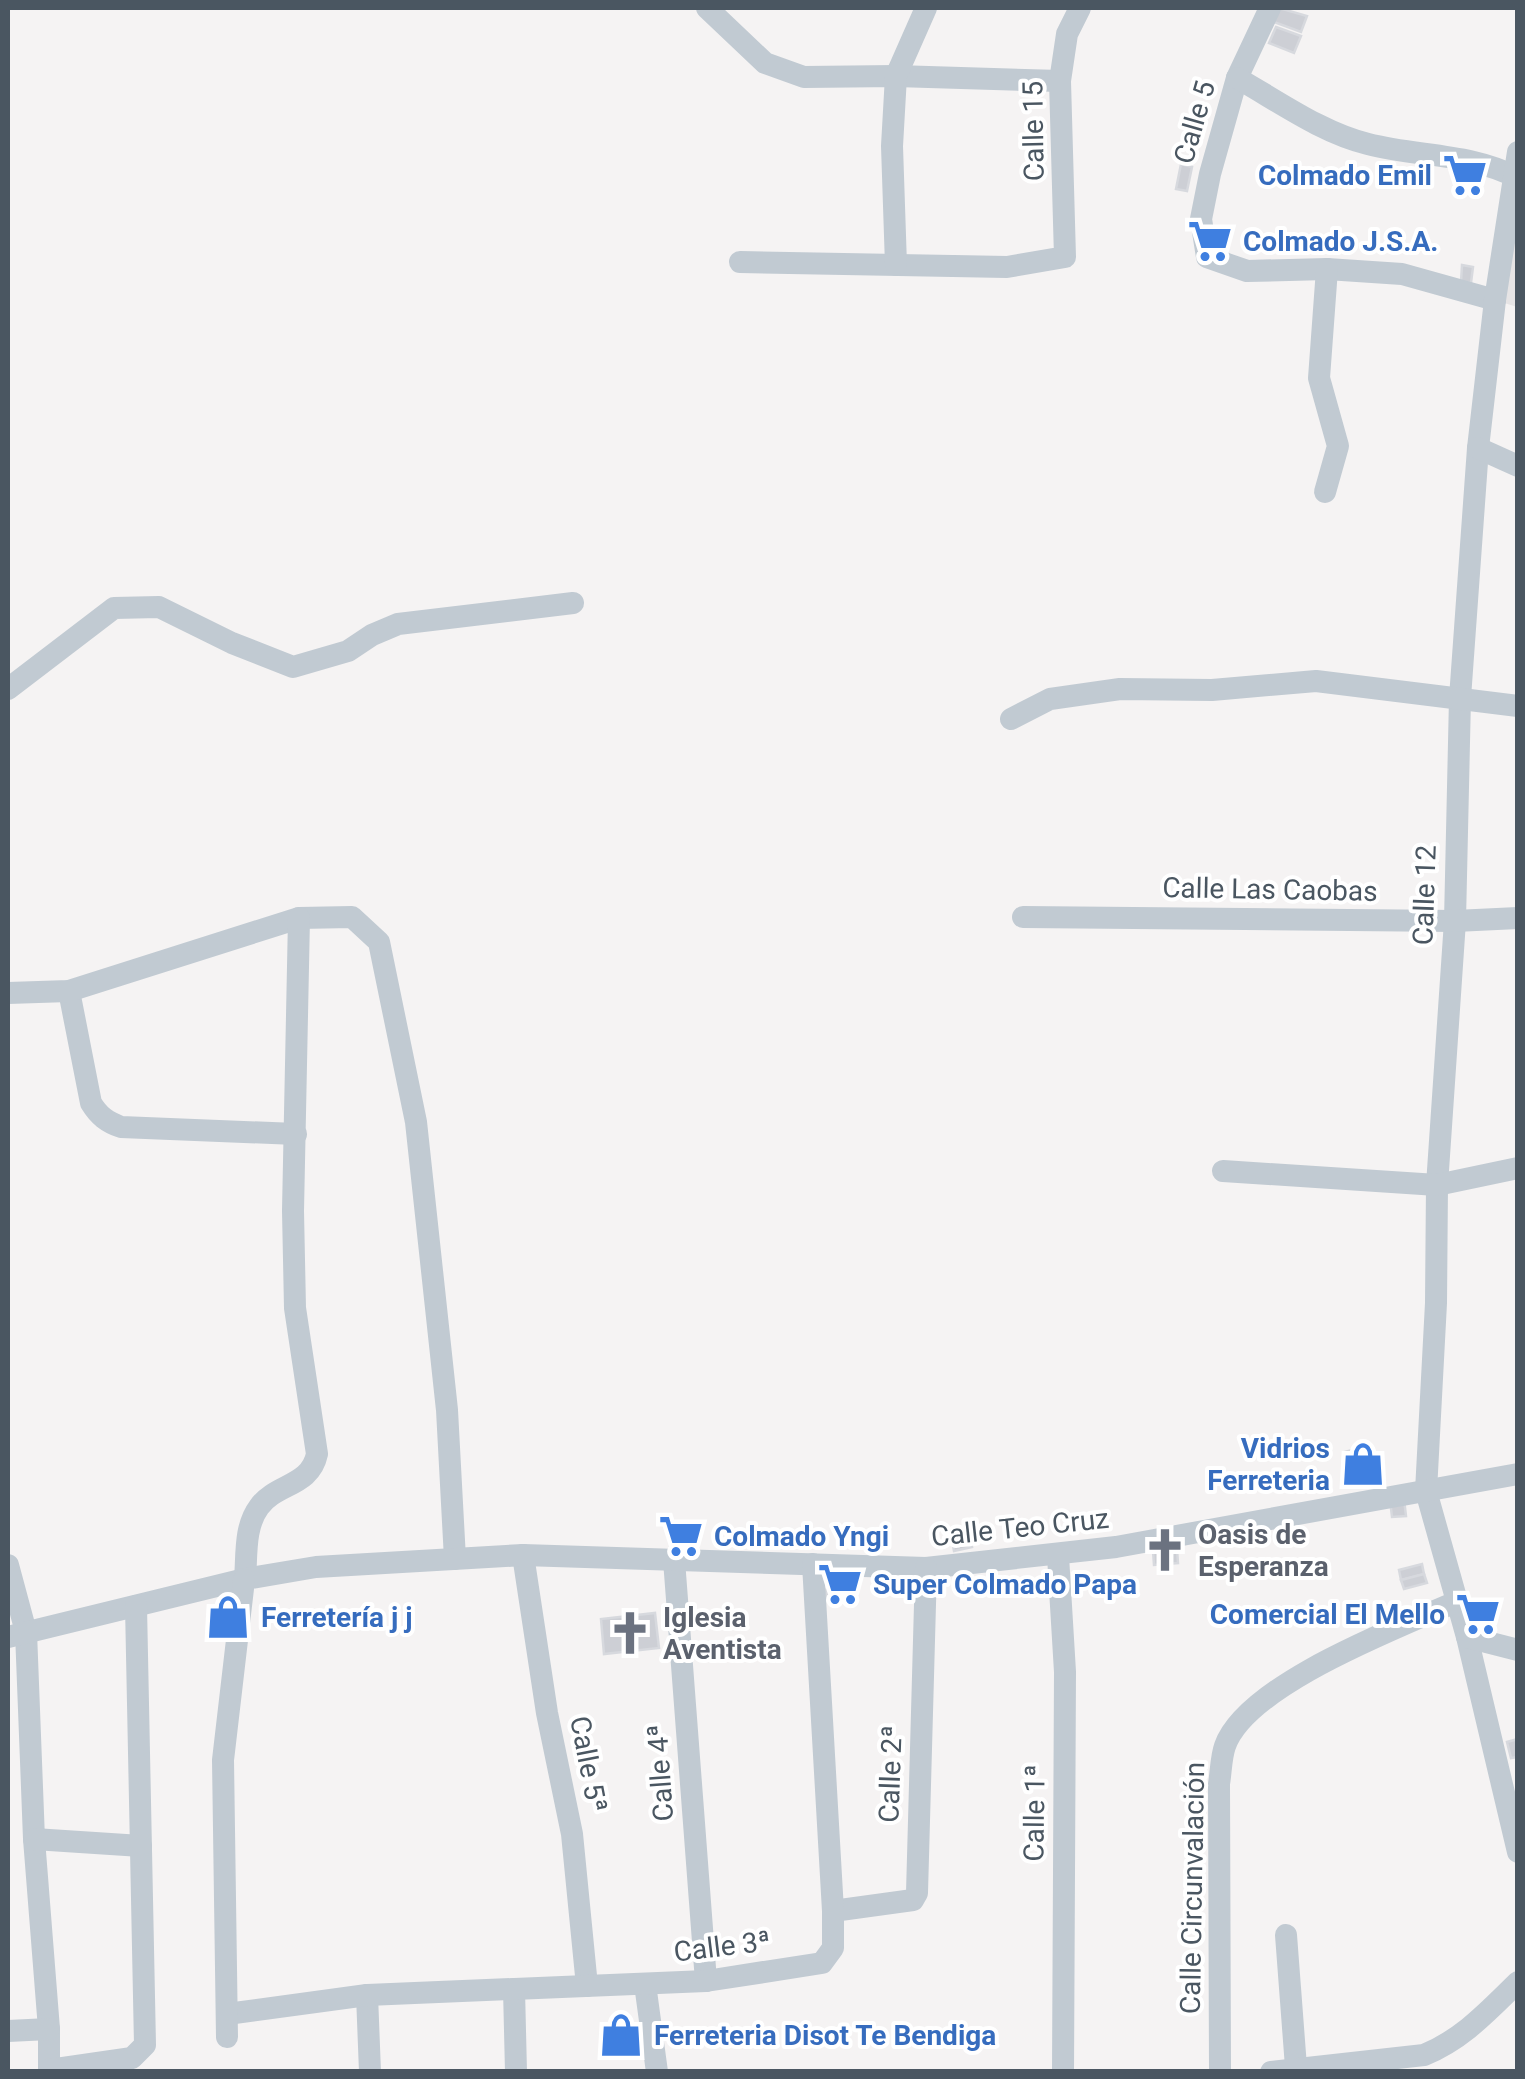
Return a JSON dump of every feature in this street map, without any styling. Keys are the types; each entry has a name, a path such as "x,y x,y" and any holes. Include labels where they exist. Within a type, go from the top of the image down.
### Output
{"street":[{"path":"707,8 765,63 804,78 896,76 1060,81"},
{"path":"740,262 896,265 892,146 896,76 926,8"},
{"name":"Calle 15","path":"896,265 1007,267 1066,258 1060,81 1067,34 1080,8"},
{"name":"Calle 5","path":"1270,8 1237,78 1201,219 1208,257 1247,271 1326,269"},
{"path":"1237,78 1316,122 1366,144 1463,157 1515,177"},
{"name":"Calle 12","path":"1518,152 1478,448 1460,698 1454,921 1437,1186 1436,1302 1426,1491 1458,1601 1515,1826 1518,1852"},
{"path":"1326,492 1338,446 1319,378 1326,269 1402,274 1495,300"},
{"path":"1478,448 1518,466"},
{"path":"8,689 114,608 159,607 232,644 293,667 348,651 398,624 573,603"},
{"path":"1012,719 1050,699 1120,689 1212,690 1316,681 1518,706"},
{"name":"Calle Las Caobas","path":"1023,917 1454,921 1518,918"},
{"path":"245,1579 248,1534 260,1505 308,1475 317,1454 295,1308 299,918"},
{"path":"8,993 69,991 299,918 352,918 379,942 416,1122 446,1410 455,1558"},
{"path":"69,991 91,1104 111,1124 121,1128 296,1134"},
{"path":"1223,1171 1437,1186 1518,1168"},
{"name":"Calle Teo Cruz","path":"17,1634 245,1579 316,1568 522,1555 926,1568 1058,1556 1518,1474"},
{"name":"Calle 5ª","path":"522,1555 572,1834 588,1986"},
{"name":"Calle 1ª","path":"1058,1556 1065,1672 1063,2072"},
{"name":"Calle 4ª","path":"674,1560 706,1981"},
{"path":"8,1564 34,1839 49,2071 132,2058 145,2045 136,1606"},
{"name":"Calle 3ª","path":"245,1579 223,1760 227,2026 368,1995 706,1981 822,1963 833,1948 833,1910 813,1564"},
{"name":"Calle 2ª","path":"833,1910 913,1900 917,1893 926,1568"},
{"name":"Calle Circunvalación","path":"1220,2072 1219,1784 1225,1745 1240,1721 1260,1702 1306,1672 1458,1601"},
{"path":"1467,1637 1518,1650"},
{"path":"34,1839 141,1846"},
{"path":"1286,1935 1296,2068"},
{"path":"1272,2072 1424,2055 1468,2031 1518,1982"},
{"path":"645,1984 657,2072"},
{"path":"514,1989 516,2072"},
{"path":"368,1995 370,2072"},
{"path":"8,2031 49,2029"}],"shaded area":[{"path":"1517,220 1517,307 1495,300"}],"building":[{"path":"1279,8 1307,16 1301,32 1274,22"},
{"path":"1276,27 1301,36 1294,53 1269,43"},
{"path":"1181,164 1192,167 1187,191 1176,189"},
{"name":"Colmado Emil","path":"1459,166 1473,168 1471,183 1457,181"},
{"path":"1462,265 1473,267 1471,283 1461,282"},
{"name":"Vidrios Ferreteria","path":"1371,1445 1381,1476 1354,1484 1345,1452"},
{"path":"1404,1499 1406,1516 1392,1517 1390,1500"},
{"name":"Colmado Yngi","path":"675,1526 687,1527 686,1546 674,1545"},
{"path":"969,1531 972,1547 954,1551 951,1535"},
{"name":"Oasis de Esperanza","path":"1176,1535 1178,1563 1154,1565 1152,1537"},
{"path":"1422,1564 1424,1574 1401,1580 1399,1570"},
{"path":"1424,1574 1427,1583 1404,1589 1401,1580"},
{"name":"Super Colmado Papa","path":"837,1578 848,1578 849,1598 827,1599 826,1590"},
{"name":"Comercial El Mello","path":"1468,1603 1490,1606 1487,1625 1466,1621"},
{"name":"Iglesia Aventista","path":"655,1613 659,1648 604,1654 601,1619"},
{"path":"1518,1739 1518,1757 1511,1758 1507,1742"},
{"name":"Ferreteria Disot Te Bendiga","path":"632,2027 632,2042 611,2043 611,2028"}],"place":[{"name":"Colmado Emil","path":"1465,175"},
{"name":"Colmado J.S.A.","path":"1210,241"},
{"name":"Vidrios Ferreteria","path":"1363,1464"},
{"name":"Colmado Yngi","path":"681,1536"},
{"name":"Oasis de Esperanza","path":"1165,1550"},
{"name":"Super Colmado Papa","path":"840,1584"},
{"name":"Comercial El Mello","path":"1478,1614"},
{"name":"Ferretería j j","path":"228,1617"},
{"name":"Iglesia Aventista","path":"630,1633"},
{"name":"Ferreteria Disot Te Bendiga","path":"621,2035"}]}
